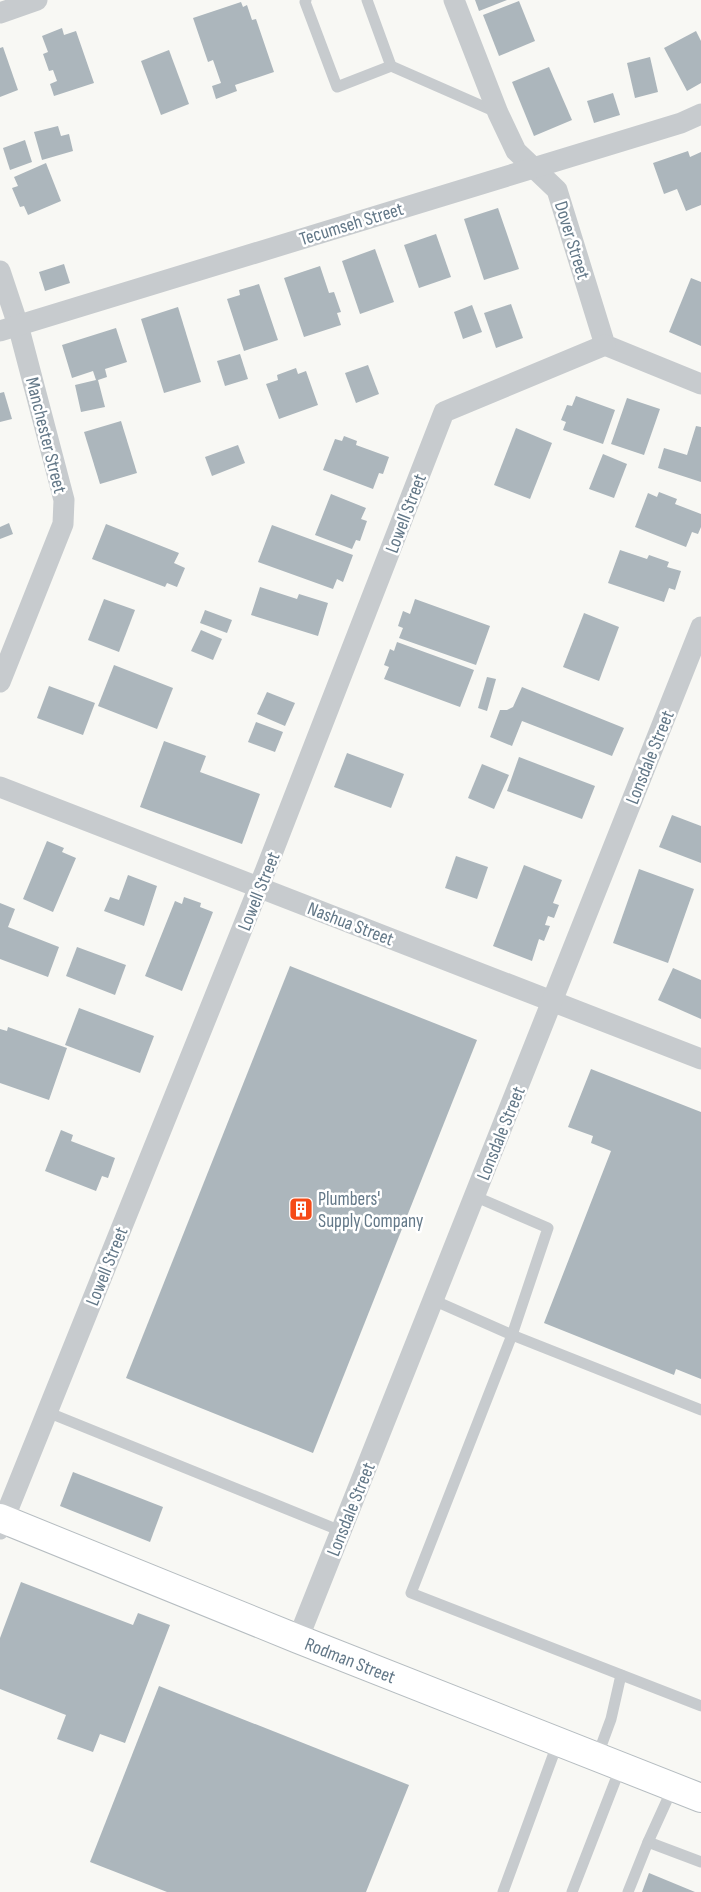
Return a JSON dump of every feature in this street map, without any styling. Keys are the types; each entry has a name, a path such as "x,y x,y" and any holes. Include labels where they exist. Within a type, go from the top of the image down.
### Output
{"main road":[{"name":"Rodman Street","path":"1,1522 701,1798"}],"street":[{"path":"0,13 37,0"},
{"name":"Dover Street","path":"454,0 498,113 516,151 557,190 605,345"},
{"name":"Tecumseh Street","path":"9,328 536,168 681,123 701,114"},
{"name":"Manchester Street","path":"0,271 9,328 64,500 63,524 0,682"},
{"path":"605,345 701,384"},
{"name":"Lowell Street","path":"1,1522 260,887 444,412 605,345"},
{"name":"Lonsdale Street","path":"298,1639 701,627"},
{"name":"Nashua Street","path":"0,787 701,1059"}],"lane":[{"path":"306,0 305,2 337,87 391,66 498,113"},
{"path":"367,0 391,66"},
{"path":"474,1196 548,1228 512,1335 411,1593 701,1706"},
{"path":"433,1300 512,1335 701,1410"},
{"path":"47,1412 341,1531"},
{"path":"572,1892 609,1762 611,1719 621,1675"},
{"path":"503,1892 558,1742"},
{"path":"628,1892 673,1786"},
{"path":"648,1842 701,1862"}],"building":[{"path":"475,0 507,0 479,11"},
{"path":"519,1 535,41 499,56 483,15"},
{"path":"241,2 243,7 247,5 252,20 256,19 274,72 235,85 237,91 216,99 212,86 221,83 213,60 208,62 193,18"},
{"path":"62,28 64,35 76,31 94,83 54,96 50,84 57,81 53,70 49,71 43,54 48,52 42,36"},
{"path":"696,31 701,41 701,83 687,91 664,48"},
{"path":"3,47 18,90 0,97 0,48"},
{"path":"169,50 189,104 161,115 141,61"},
{"path":"650,57 658,92 635,98 627,63"},
{"path":"549,67 572,120 534,136 512,82"},
{"path":"613,93 620,115 594,123 587,101"},
{"path":"58,126 61,136 69,134 73,151 42,160 34,132"},
{"path":"25,140 32,162 10,170 3,148"},
{"path":"688,151 690,157 701,152 701,205 686,211 677,189 664,194 653,163"},
{"path":"46,163 61,201 28,215 24,206 20,207 12,188 18,186 14,177"},
{"path":"498,208 519,269 484,280 464,219"},
{"path":"436,234 451,277 419,288 404,245"},
{"path":"375,249 394,302 360,314 342,261"},
{"path":"64,264 70,283 45,291 39,272"},
{"path":"320,266 329,293 334,292 341,312 337,313 341,325 304,337 284,278"},
{"path":"691,278 701,282 701,346 669,332"},
{"path":"259,284 278,340 244,351 227,299 240,295 239,290"},
{"path":"511,304 523,338 496,348 484,313"},
{"path":"472,305 482,332 463,339 454,312"},
{"path":"178,307 201,382 164,393 141,319"},
{"path":"116,328 127,362 105,369 107,377 98,380 105,407 81,412 75,385 96,380 93,371 72,378 62,345"},
{"path":"240,354 248,379 225,386 217,361"},
{"path":"368,365 379,394 356,403 345,373"},
{"path":"296,368 298,374 306,371 318,405 279,419 266,384 278,380 277,375"},
{"path":"4,392 12,419 0,422 0,393"},
{"path":"576,396 615,410 603,444 563,430 566,422 561,420 567,405 572,406"},
{"path":"627,398 660,409 644,455 611,444"},
{"path":"121,421 137,473 100,484 84,432"},
{"path":"696,426 701,427 701,482 658,468 664,448 687,455"},
{"path":"516,428 552,443 530,499 494,485"},
{"path":"344,436 357,441 356,445 389,457 383,474 379,473 373,489 323,470 335,439 342,441"},
{"path":"238,445 245,463 212,476 205,457"},
{"path":"603,454 627,464 614,498 589,489"},
{"path":"659,492 677,499 675,504 701,514 701,527 698,534 692,532 686,547 635,527 648,493 657,497"},
{"path":"331,494 366,508 361,519 367,521 360,541 356,540 352,549 315,535"},
{"path":"9,523 13,534 0,539 0,527"},
{"path":"106,524 179,553 174,563 185,568 177,587 167,583 165,587 92,559"},
{"path":"272,525 353,555 343,582 337,579 333,589 258,562"},
{"path":"620,550 647,559 649,555 669,562 667,567 681,571 675,590 669,588 664,602 608,583"},
{"path":"260,587 297,599 299,594 328,603 318,636 251,615"},
{"path":"104,599 135,610 119,652 88,640"},
{"path":"415,599 490,626 476,665 399,638 403,628 398,626 403,611 410,614"},
{"path":"205,610 232,620 227,633 200,623"},
{"path":"584,613 619,627 599,681 563,667"},
{"path":"201,630 222,639 213,660 191,651"},
{"path":"397,642 474,670 460,707 384,679 389,667 384,665 390,649 394,651"},
{"path":"114,665 173,688 157,729 98,706"},
{"path":"487,677 496,679 487,711 478,708"},
{"path":"49,686 95,703 83,735 37,718"},
{"path":"522,687 624,728 612,756 522,721 512,746 490,737 500,710 507,710 513,707"},
{"path":"267,692 295,703 285,726 257,714"},
{"path":"256,722 283,732 275,752 248,742"},
{"path":"164,741 206,756 200,772 260,794 242,844 140,807"},
{"path":"347,753 404,774 391,808 334,787"},
{"path":"519,757 595,786 582,819 507,791"},
{"path":"482,764 509,775 494,809 468,798"},
{"path":"672,815 701,826 701,863 659,847"},
{"path":"47,841 64,848 62,852 76,858 53,912 23,899"},
{"path":"456,856 488,867 477,899 445,888"},
{"path":"524,865 562,880 553,903 559,905 554,918 548,916 545,925 550,926 544,941 539,939 532,961 493,946"},
{"path":"639,869 694,889 668,963 613,943"},
{"path":"128,875 157,886 144,926 104,911 110,897 119,900"},
{"path":"184,897 201,903 200,907 213,912 182,991 145,976 175,901 182,904"},
{"path":"0,903 15,909 8,927 59,947 48,977 0,959"},
{"path":"77,947 126,965 115,995 66,976"},
{"name":"Plumbers' Supply Company","path":"290,966 477,1040 313,1453 126,1378"},
{"path":"673,968 701,980 701,1019 658,1000"},
{"path":"79,1008 154,1036 140,1073 65,1045"},
{"path":"8,1027 67,1048 49,1100 0,1083 0,1029 7,1031"},
{"path":"591,1069 701,1112 701,1379 676,1369 674,1375 544,1323 611,1151 591,1143 593,1136 568,1127"},
{"path":"61,1130 73,1135 71,1141 115,1158 108,1178 102,1176 96,1191 45,1171"},
{"path":"73,1472 163,1507 150,1542 60,1506"},
{"path":"21,1582 133,1625 138,1613 170,1625 125,1743 100,1734 93,1752 57,1739 66,1715 0,1689 0,1638"},
{"path":"159,1686 409,1785 366,1892 167,1892 90,1862"},
{"path":"649,1873 695,1892 642,1892"}],"place":[{"name":"Plumbers' Supply Company","path":"301,1209"}]}
